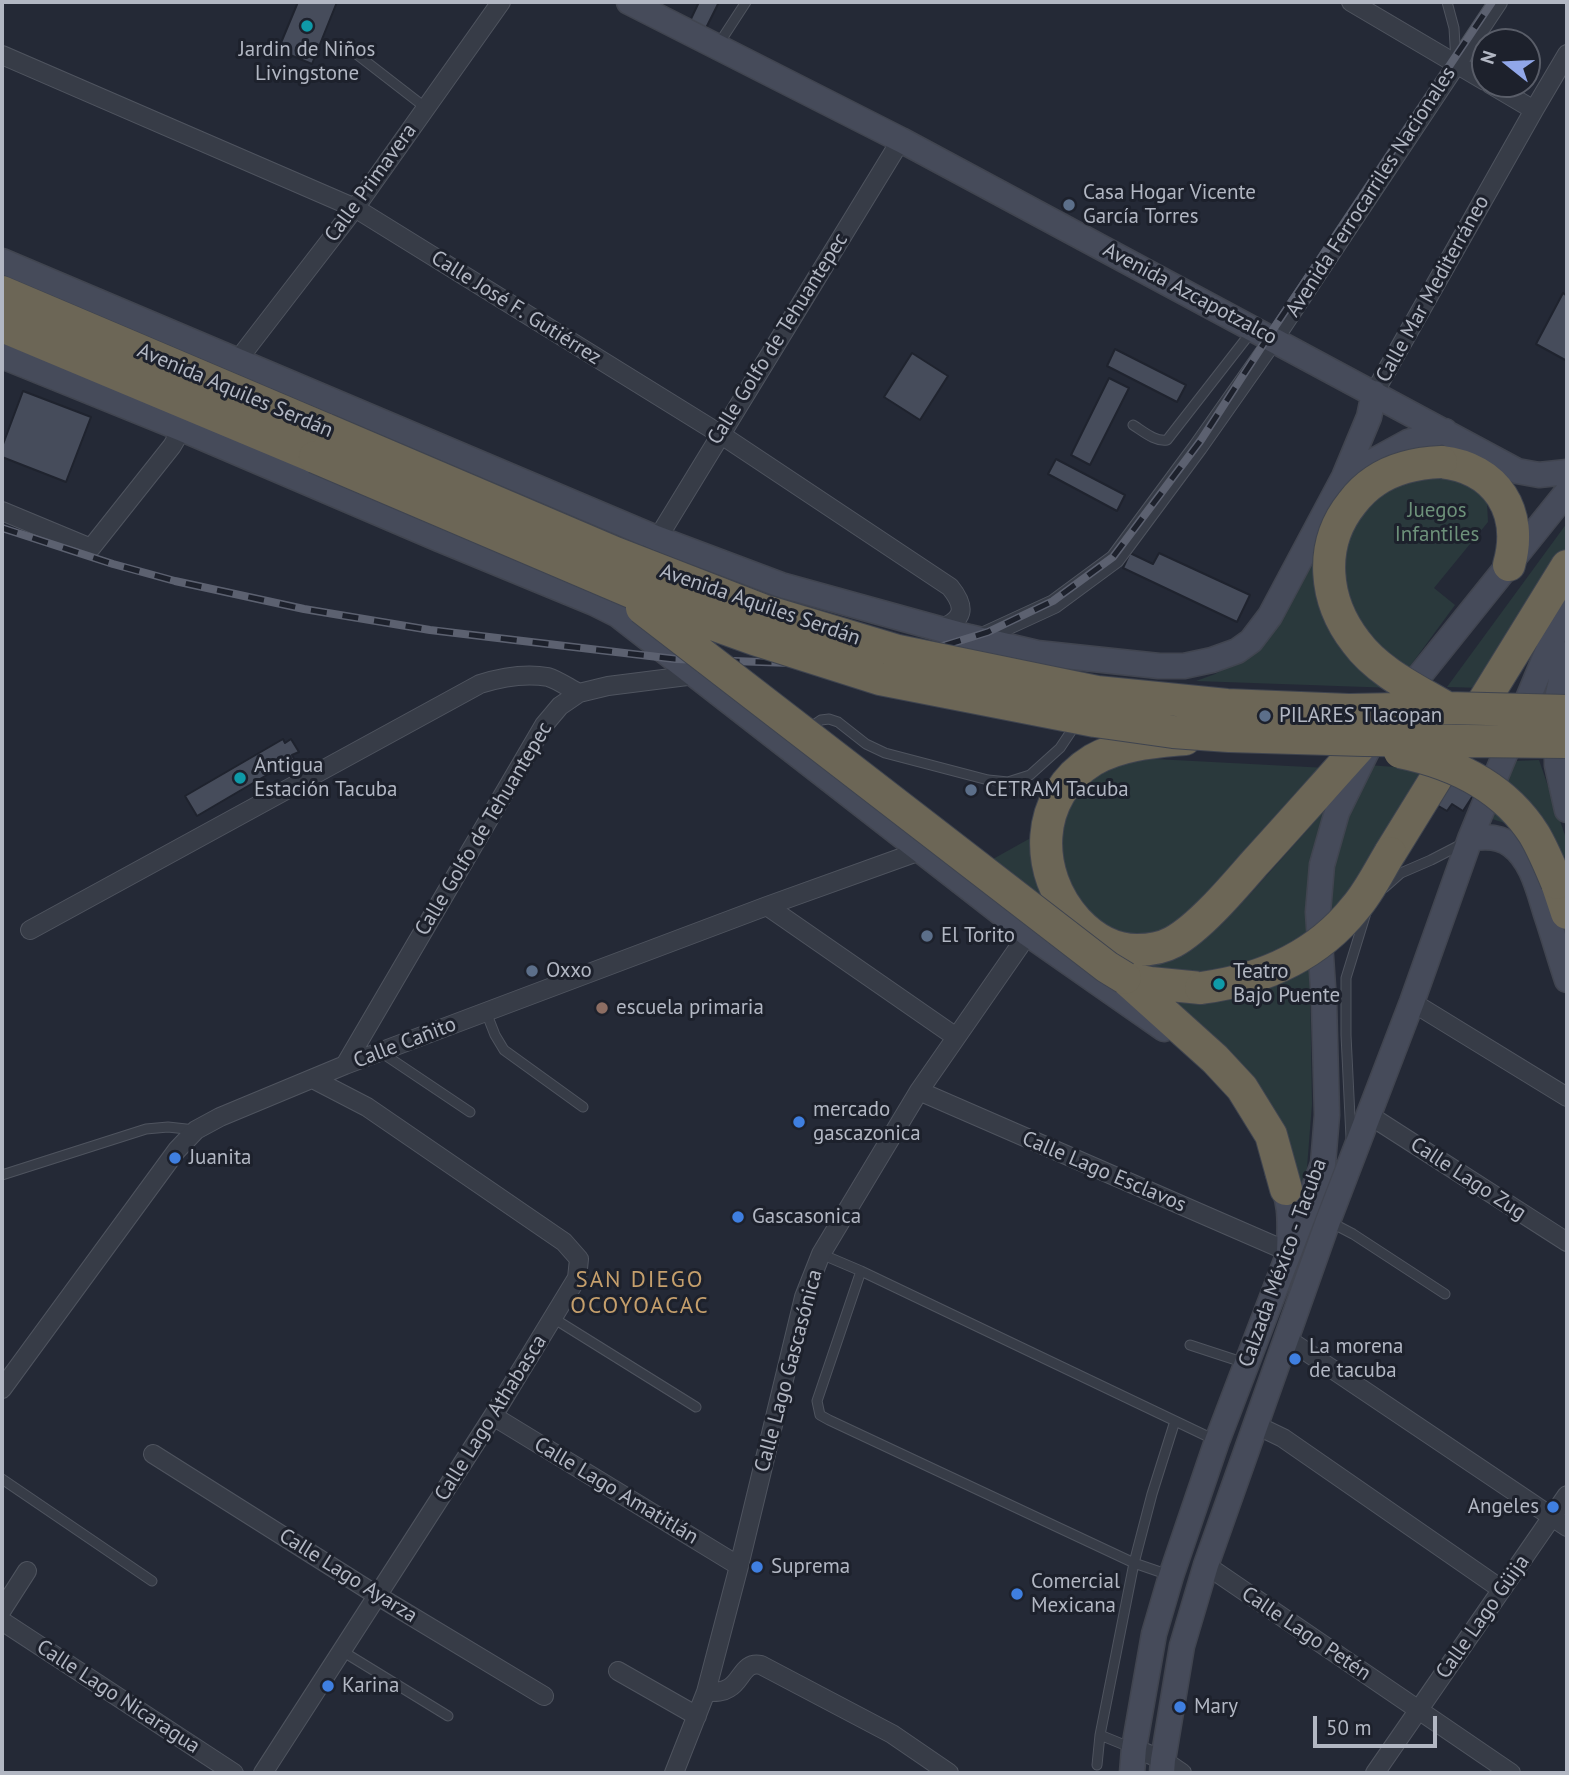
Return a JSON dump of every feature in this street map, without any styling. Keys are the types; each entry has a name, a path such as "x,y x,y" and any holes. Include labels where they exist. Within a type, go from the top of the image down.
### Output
{"highway":[{"name":"Avenida Aquiles Serdán","path":"7,293 676,611 880,679 1095,721 1173,732 1337,739 1567,742"},
{"name":"Avenida Aquiles Serdán","path":"2,326 762,610 898,651 1097,692 1241,706 1349,710 1447,708 1567,711"},
{"path":"1447,708 1391,674 1362,651 1341,620 1332,597 1329,575 1330,552 1336,529 1348,508 1365,489 1374,481 1400,469 1422,463 1441,462 1470,468 1486,478 1499,491 1507,509 1512,528 1509,565"},
{"path":"1125,978 1200,988 1229,984 1257,976 1297,958 1329,935 1356,908 1567,566"},
{"path":"605,579 1107,967 1125,978 1215,1059 1242,1088 1270,1135 1286,1189"},
{"path":"1228,736 1129,746 1104,755 1084,767 1065,784 1052,809 1046,834 1047,862 1065,907 1084,928 1106,944 1130,950 1154,949 1174,942 1197,924 1244,876 1383,720"},
{"path":"1337,739 1438,762 1466,773 1492,789 1520,815 1535,836 1558,883 1567,913"}],"street":[{"name":"Calle Primavera","path":"237,361 355,208 501,2"},
{"name":"Avenida Azcapotzalco","path":"629,2 901,140 1517,471 1539,475 1567,472"},
{"path":"1351,2 1471,73"},
{"name":"Avenida Ferrocarriles Nacionales","path":"978,639 1054,604 1115,559 1198,447 1264,334 1498,2"},
{"name":"Calle Mar Mediterráneo","path":"1251,641 1270,616 1343,477 1369,417 1374,393 1567,54"},
{"name":"Calle José F. Gutiérrez","path":"2,55 355,208 720,434 950,587 958,596 961,608 959,618 954,624 939,629"},
{"path":"1514,98 1534,110"},
{"name":"Calle Golfo de Tehuantepec","path":"618,614 656,538 901,140"},
{"name":"Avenida Aquiles Serdán","path":"2,261 656,538 781,584 939,629 1085,662 1184,666 1237,651 1251,641"},
{"path":"2,356 182,429 618,614 1028,934 1199,1056 1248,1111 1286,1189 1290,1210 1289,1252"},
{"path":"2,511 91,548 172,446 182,429"},
{"path":"1343,477 1408,442 1445,431"},
{"name":"Calzada México - Tacuba","path":"1132,1773 1154,1634 1171,1576 1217,1441 1323,1164 1328,1115 1318,912 1322,865 1337,812 1383,720 1567,492"},
{"path":"695,675 743,570"},
{"name":"Calzada México - Tacuba","path":"1169,1769 1182,1646 1206,1565 1328,1221 1412,1002 1470,839 1567,604"},
{"path":"1567,654 1556,703 1557,765 1567,810"},
{"name":"Calle Golfo de Tehuantepec","path":"345,1065 544,725 560,706 579,693 608,686 695,675"},
{"path":"30,930 480,684 522,676 550,678 579,693"},
{"path":"1470,839 1499,838 1512,845 1524,858 1533,876 1567,979"},
{"name":"Calle Cañito","path":"2,1389 177,1150 196,1130 220,1117 345,1065 920,851"},
{"path":"1533,876 1567,864"},
{"path":"767,906 956,1037"},
{"name":"Calle Lago Gascasónica","path":"681,1770 706,1692 739,1566 804,1297 821,1254 919,1091 1028,934"},
{"path":"1412,1002 1567,1097"},
{"name":"Calle Lago Athabasca","path":"263,1773 494,1416 577,1278 579,1259 564,1242 367,1107 313,1079"},
{"name":"Calle Lago Esclavos","path":"919,1091 1289,1252"},
{"name":"Calle Lago Zug","path":"1369,1115 1567,1242"},
{"path":"1286,1338 1560,1522"},
{"name":"Calle Lago Amatitlán","path":"494,1416 739,1566"},
{"path":"1256,1425 1283,1438 1501,1589"},
{"name":"Calle Lago Ayarza","path":"153,1454 544,1696"},
{"name":"Calle Lago Güija","path":"1375,1773 1501,1589 1560,1522 1567,1495"},
{"name":"Calle Lago Petén","path":"1206,1565 1511,1773"},
{"path":"2,1610 27,1571"},
{"name":"Calle Lago Nicaragua","path":"2,1621 234,1773"},
{"path":"706,1692 720,1693 733,1687 748,1666 754,1663 761,1665 892,1734 949,1773"},
{"path":"618,1671 697,1716"},
{"path":"1134,1748 1169,1769"}],"lane":[{"path":"717,46 746,2"},
{"path":"1447,2 1454,28 1456,64"},
{"path":"355,53 426,108"},
{"path":"1133,425 1157,440 1167,440 1264,334"},
{"path":"787,747 808,728 821,720 829,719 838,722 866,744 885,753 988,780 1019,780 1030,775 1060,747 1074,728 1085,704 1088,683"},
{"path":"1352,1158 1346,978 1367,908 1374,897 1401,873 1470,839"},
{"path":"486,1012 503,1050 583,1107"},
{"path":"380,1052 470,1112"},
{"path":"2,1175 146,1129 168,1127 196,1130"},
{"path":"1328,1221 1446,1294"},
{"path":"821,1254 1217,1441"},
{"path":"861,1271 817,1401 820,1415 1134,1563 1171,1576"},
{"path":"553,1318 696,1407"},
{"path":"1190,1345 1246,1364"},
{"path":"1097,1765 1100,1735 1134,1563 1175,1421"},
{"path":"2,1479 152,1581"},
{"path":"342,1651 448,1716"},
{"path":"1100,1735 1134,1748"}],"green space":[{"name":"Juegos Infantiles","path":"1434,471 1474,489 1487,502 1488,522 1434,588 1455,605 1394,688 1196,681 1236,662 1323,543 1372,493"},
{"path":"1567,523 1567,546 1484,688 1447,687"},
{"path":"1155,759 1327,768 1179,927 1154,935 1126,933 1098,922 1057,941 968,873 1061,821 1074,798 1092,778 1111,767 1131,761"},
{"path":"1539,760 1567,841 1567,856 1543,863 1508,824 1492,819 1515,761"},
{"path":"1368,765 1425,772 1345,897 1330,914 1333,874 1342,830"},
{"path":"1337,792 1309,929 1312,1104 1305,1193 1281,1126 1171,1008 1181,996 1149,967 1125,958 1196,945 1221,925 1253,891"}],"building":[{"name":"Jardin de Niños Livingstone","path":"298,2 337,2 312,64 278,50"},
{"path":"699,2 719,2 705,30 689,23"},
{"path":"1563,293 1567,296 1567,361 1536,344"},
{"path":"1115,349 1186,385 1177,402 1107,366"},
{"path":"912,353 948,376 920,420 884,397"},
{"path":"1109,378 1129,388 1090,465 1071,455"},
{"path":"23,391 91,417 66,482 2,457 2,447"},
{"path":"1056,459 1125,495 1117,511 1048,474"},
{"path":"1130,553 1153,564 1159,553 1250,595 1237,622 1123,568"},
{"name":"Antigua Estación Tacuba","path":"283,739 285,743 291,739 299,752 292,755 294,759 197,816 185,796"},
{"path":"1455,773 1478,788 1463,811 1452,804 1447,811 1435,804"}],"railway":[{"path":"2,528 175,581 304,609 430,630 675,659 848,665 917,654 988,632 1053,601 1113,557 1201,440 1492,2"}],"place":[{"name":"Jardin de Niños Livingstone","path":"307,26"},
{"name":"Casa Hogar Vicente García Torres","path":"1069,205"},
{"name":"PILARES Tlacopan","path":"1265,716"},
{"name":"Antigua Estación Tacuba","path":"240,778"},
{"name":"CETRAM Tacuba","path":"971,790"},
{"name":"El Torito","path":"927,936"},
{"name":"Oxxo","path":"532,971"},
{"name":"Teatro Bajo Puente","path":"1219,984"},
{"name":"escuela primaria","path":"602,1008"},
{"name":"mercado gascazonica","path":"799,1122"},
{"name":"Juanita","path":"175,1158"},
{"name":"Gascasonica","path":"738,1217"},
{"name":"La morena de tacuba","path":"1295,1359"},
{"name":"Angeles","path":"1553,1507"},
{"name":"Suprema","path":"757,1567"},
{"name":"Comercial Mexicana","path":"1017,1594"},
{"name":"Karina","path":"328,1686"},
{"name":"Mary","path":"1180,1707"}],"district":[{"name":"SAN DIEGO OCOYOACAC","path":"640,1293"}]}
